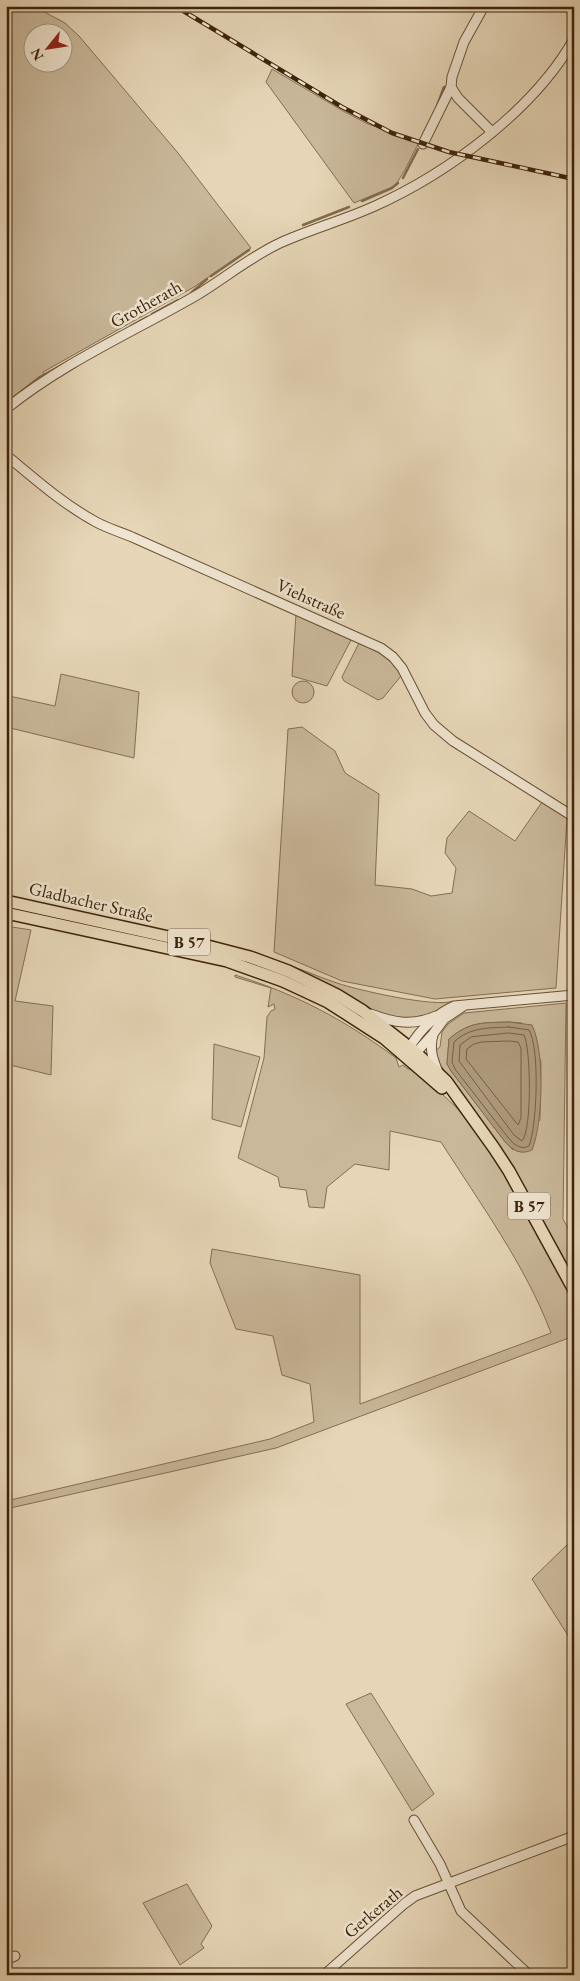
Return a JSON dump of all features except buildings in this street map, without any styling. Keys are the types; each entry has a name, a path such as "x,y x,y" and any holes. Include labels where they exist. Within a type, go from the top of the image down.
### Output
{"main road":[{"name":"Gladbacher Straße","path":"6,901 196,943 250,957 288,971 338,995 363,1011"},
{"name":"Gladbacher Straße","path":"6,913 227,961 283,980 328,1002 384,1038 411,1052"},
{"name":"B 57","path":"363,1011 440,1075 478,1125 523,1196 574,1290"},
{"name":"B 57","path":"411,1052 436,1082 478,1125"}],"street":[{"path":"424,144 451,86 452,77 464,42 484,6"},
{"name":"Grotherath","path":"6,409 50,376 198,294 256,256 305,233 373,207 443,170 492,132 525,103 566,52 574,39"},
{"path":"451,86 458,98 492,132"},
{"name":"Viehstraße","path":"6,455 51,493 74,510 98,524 132,537 380,648 393,656 402,668 425,713 434,725 453,741 572,815"},
{"path":"363,1011 394,1022 409,1023 426,1020 454,1006 574,995"},
{"path":"411,1052 433,1034 444,1019 465,1006"},
{"path":"411,1052 421,1033 441,1014"},
{"path":"433,1034 431,1042 432,1058 440,1075"},
{"path":"414,1820 440,1864 461,1911 528,1975"},
{"name":"Gerkerath","path":"324,1975 404,1904 416,1896 574,1836"},
{"path":"6,1960 15,1956"}],"shaded area":[{"path":"6,6 33,6 63,22 22,22 22,72 72,72 72,30 178,153 251,248 194,287 43,372 45,376 6,406"},
{"path":"272,69 368,124 419,142 395,186 354,203 266,82"},
{"path":"296,614 351,640 327,686 292,676"},
{"path":"359,643 378,652 389,660 401,676 383,698 378,700 344,681 342,677"},
{"path":"61,674 139,692 134,758 6,727 6,707 9,696 55,706"},
{"path":"303,681 313,688 314,692 307,702 303,703 293,696 292,692 299,682"},
{"path":"302,727 335,751 345,773 379,794 375,885 412,889 431,896 452,893 456,868 445,853 447,838 469,811 515,841 542,802 567,818 556,988 435,999 342,981 274,952 288,729"},
{"path":"6,926 31,930 15,1001 53,1006 51,1075 6,1064"},
{"path":"276,960 361,990 414,1000 444,1003 453,1001 453,1003 432,1013 410,1019 388,1018 326,984 276,962"},
{"path":"235,975 257,982 279,991 339,1020 396,1058 399,1067 403,1065 408,1069 415,1068 463,1114 508,1180 574,1300 574,1336 276,1448 6,1509 6,1501 270,1439 314,1422 310,1384 282,1375 273,1336 236,1329 210,1263 212,1249 360,1275 360,1404 551,1333 529,1283 486,1211 441,1142 390,1131 389,1170 355,1164 327,1187 324,1208 309,1207 306,1190 280,1187 278,1177 238,1158 264,1058 267,1017 275,1009 274,1004 268,1007 271,988 235,977"},
{"path":"566,1003 563,1219 574,1239 574,1279 502,1150 438,1061 435,1051 440,1047 442,1032 448,1024 464,1013","holes":["484,1023 522,1023 541,1061 540,1120 513,1150 447,1064 449,1039 464,1029"]},
{"path":"214,1044 260,1057 241,1127 212,1119"},
{"path":"574,1538 574,1645 532,1579"},
{"path":"371,1693 434,1794 412,1811 346,1704"},
{"path":"187,1884 212,1926 201,1944 204,1948 180,1965 143,1903"}],"water":[{"path":"509,1022 532,1025 536,1037 541,1069 540,1105 536,1138 532,1150 524,1152 515,1150 506,1143 447,1064 449,1039 457,1033 477,1024"}],"waterway":[{"path":"437,106 444,87"},
{"path":"403,178 418,149"},
{"path":"362,201 392,188 398,183"},
{"path":"303,225 349,207"},
{"path":"211,276 249,250"},
{"path":"191,293 207,279"},
{"path":"152,314 178,300"},
{"path":"131,326 147,317"},
{"path":"6,403 40,377 69,361"}],"railway":[{"path":"175,6 342,107 392,133 449,152 574,179"}]}
